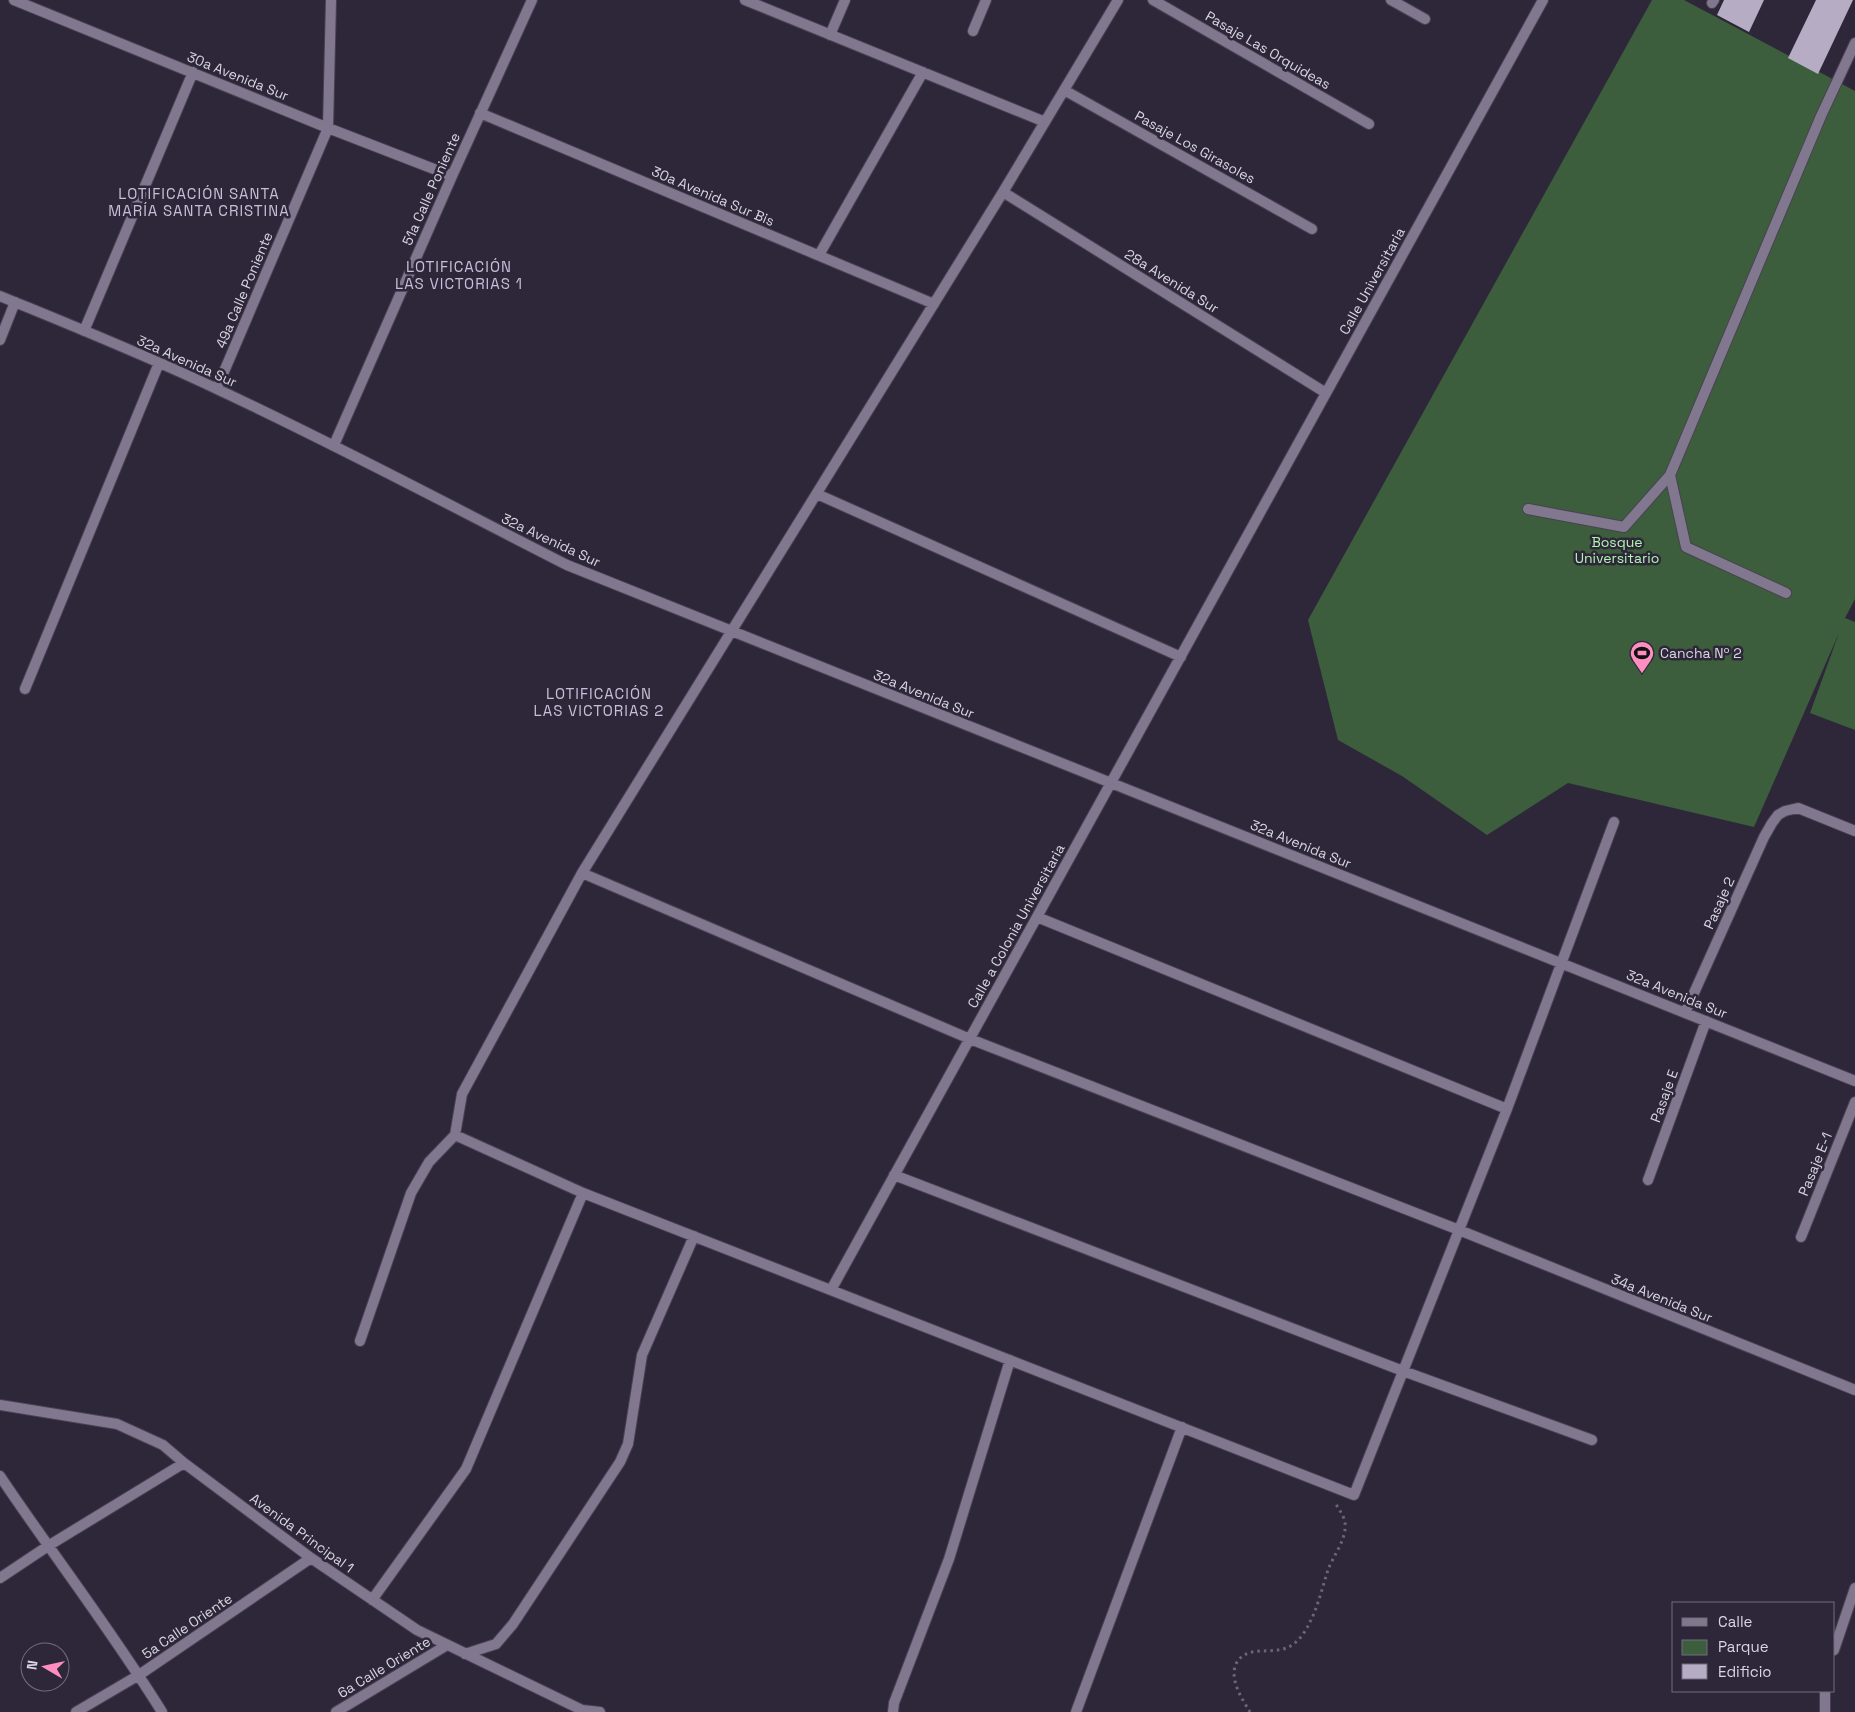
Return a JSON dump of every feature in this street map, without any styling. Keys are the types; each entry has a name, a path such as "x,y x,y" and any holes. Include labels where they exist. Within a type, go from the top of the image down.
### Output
{"street":[{"name":"30a Avenida Sur","path":"14,0 328,128 452,176"},
{"name":"49a Calle Poniente","path":"217,388 328,128 331,0"},
{"name":"51a Calle Poniente","path":"334,445 480,113 532,0"},
{"path":"744,0 1045,122"},
{"path":"830,35 845,0"},
{"path":"973,31 986,0"},
{"path":"360,1341 411,1193 429,1162 455,1135 462,1094 582,873 1003,192 1118,0"},
{"name":"Pasaje Las Orquideas","path":"1153,0 1369,124"},
{"path":"1392,0 1425,19"},
{"name":"Calle Universitaria","path":"1226,576 1543,0"},
{"path":"1528,509 1624,526 1670,475 1821,116 1855,43"},
{"path":"84,331 193,72"},
{"path":"819,256 923,72"},
{"name":"Pasaje Los Girasoles","path":"1064,90 1312,229"},
{"name":"30a Avenida Sur Bis","path":"480,113 934,304"},
{"name":"28a Avenida Sur","path":"1003,192 1326,393"},
{"name":"32a Avenida Sur","path":"0,296 217,388 334,445 402,482 567,565 1855,1080"},
{"path":"0,340 15,302"},
{"path":"25,689 159,364"},
{"path":"1670,475 1686,547 1786,593"},
{"path":"817,494 1181,657"},
{"name":"Calle a Colonia Universitaria","path":"831,1290 1226,576"},
{"name":"Pasaje 2","path":"1685,1013 1768,830 1778,815 1798,808 1855,830"},
{"path":"455,1135 583,1193 1354,1495 1507,1109 1560,962 1614,822"},
{"name":"34a Avenida Sur","path":"582,873 970,1039 1459,1230 1855,1390"},
{"path":"1037,917 1507,1109"},
{"name":"Pasaje E","path":"1648,1180 1706,1021"},
{"name":"Pasaje E-1","path":"1801,1237 1855,1102"},
{"path":"894,1175 1403,1372 1592,1440"},
{"path":"372,1600 466,1469 583,1193"},
{"path":"465,1654 496,1644 513,1624 620,1462 628,1444 642,1355 694,1236"},
{"path":"893,1712 894,1703 948,1559 1010,1360"},
{"name":"Avenida Principal 1","path":"0,1405 117,1424 163,1445 310,1558 416,1630 580,1711 600,1712"},
{"path":"1076,1712 1182,1428"},
{"path":"0,1578 48,1546 184,1463"},
{"path":"0,1476 139,1675 162,1712"},
{"name":"5a Calle Oriente","path":"76,1712 139,1675 310,1558"},
{"path":"1835,1647 1855,1588"},
{"name":"6a Calle Oriente","path":"336,1712 447,1645"},
{"path":"1824,1712 1826,1692"}],"path":[{"path":"1250,1712 1241,1697 1234,1678 1236,1663 1244,1655 1253,1651 1277,1652 1288,1649 1297,1642 1309,1626 1329,1568 1344,1534 1345,1524 1342,1515 1322,1483"}],"green space":[{"name":"Bosque Universitario","path":"1652,0 1684,0 1855,91 1855,599 1845,618 1855,622 1855,730 1810,713 1839,633 1754,827 1568,783 1487,835 1402,776 1338,740 1308,620"}],"building":[{"path":"1724,0 1764,0 1749,32 1717,15"},
{"path":"1816,0 1853,0 1818,74 1788,58"}],"place":[{"name":"Cancha Nº 2","path":"1642,674"}],"district":[{"name":"LOTIFICACIÓN SANTA MARÍA SANTA CRISTINA","path":"199,202"},
{"name":"LOTIFICACIÓN LAS VICTORIAS 1","path":"459,276"},
{"name":"LOTIFICACIÓN LAS VICTORIAS 2","path":"599,702"}]}
